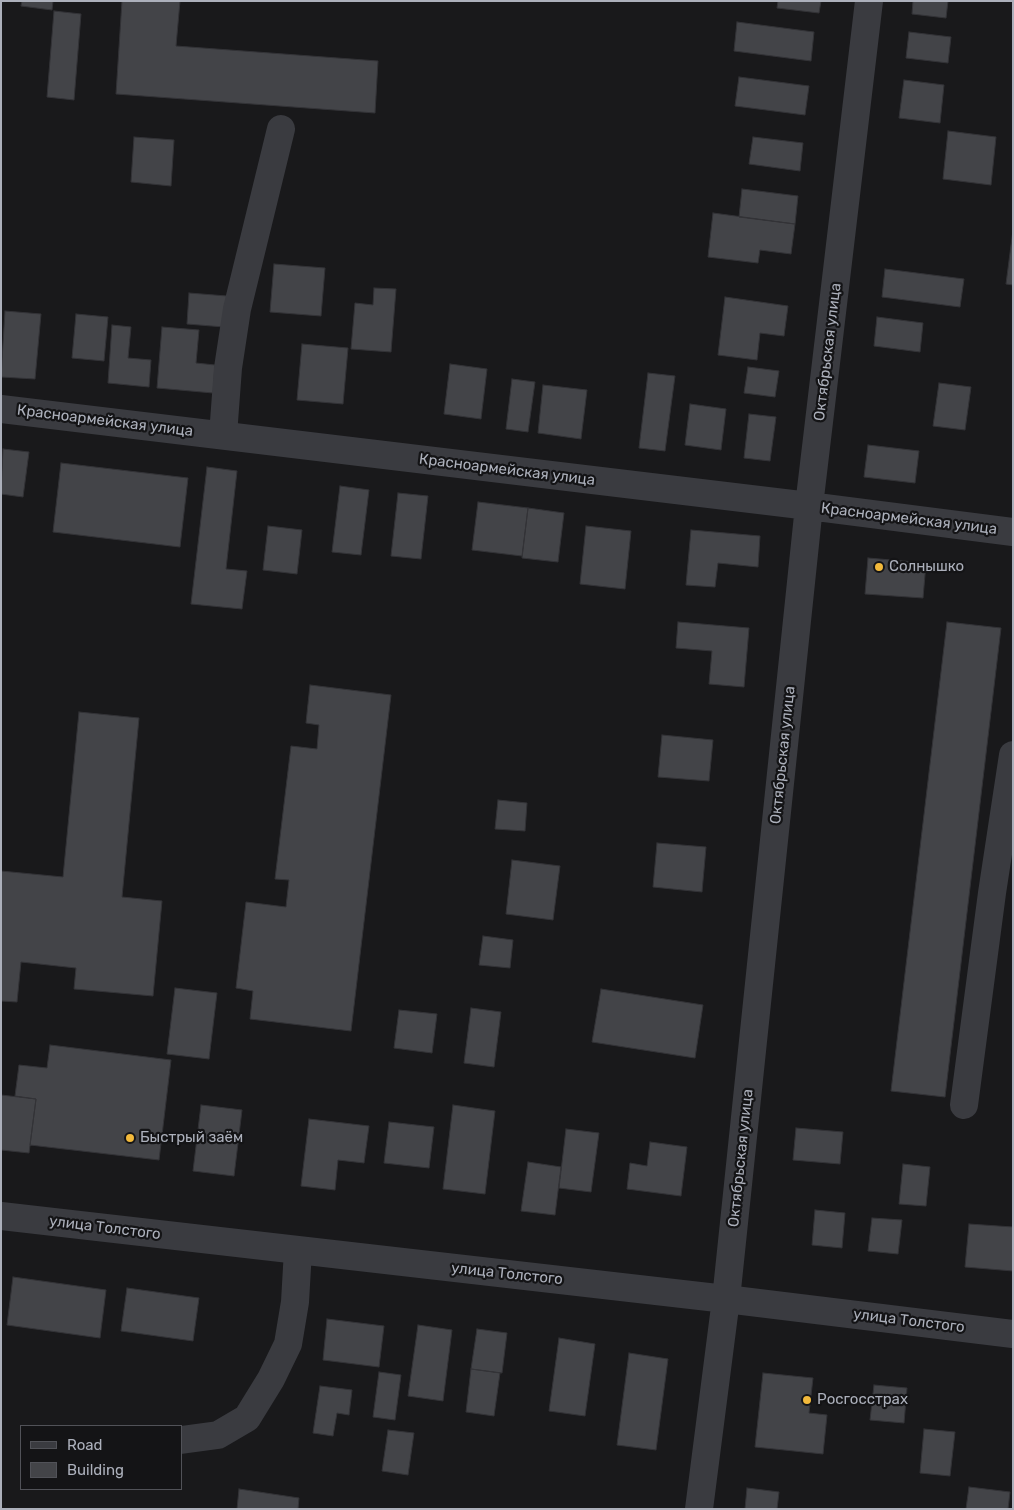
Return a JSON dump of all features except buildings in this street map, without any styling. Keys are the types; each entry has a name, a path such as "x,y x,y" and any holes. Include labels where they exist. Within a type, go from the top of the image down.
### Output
{"street":[{"name":"Октябрьская улица","path":"699,1509 726,1299 809,506 869,1"},
{"path":"222,436 228,368 237,309 281,129"},
{"name":"Красноармейская улица","path":"1,409 1013,532"},
{"path":"964,1105 992,893 1013,755"},
{"name":"улица Толстого","path":"1,1216 726,1299 1013,1334"},
{"path":"182,1440 218,1435 247,1418 271,1379 288,1344 295,1302 298,1250"}],"place":[{"name":"Солнышко","path":"879,567"},
{"name":"Быстрый заём","path":"130,1138"},
{"name":"Росгосстрах","path":"807,1400"}]}
